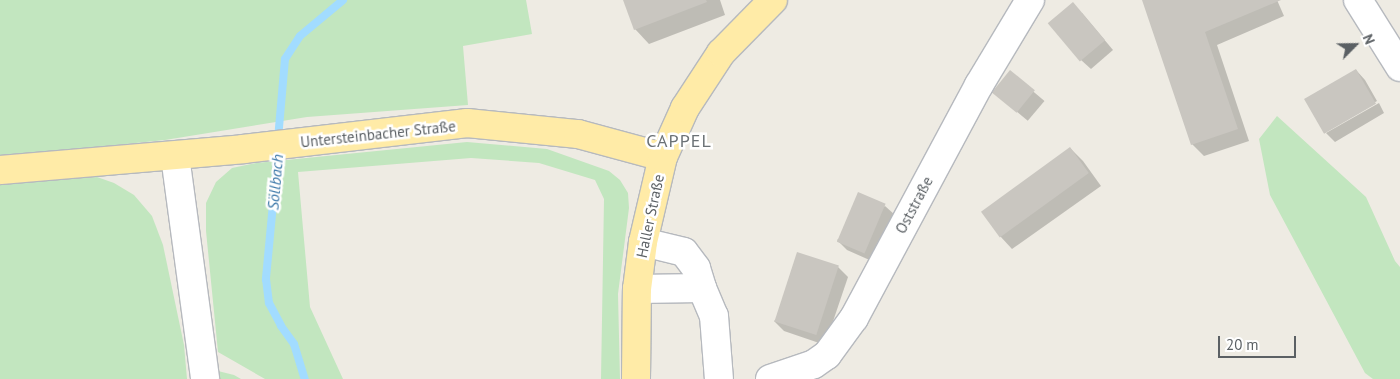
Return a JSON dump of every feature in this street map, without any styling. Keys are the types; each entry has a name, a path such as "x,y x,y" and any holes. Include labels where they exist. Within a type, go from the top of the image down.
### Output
{"main road":[{"name":"Haller Straße","path":"636,379 637,289 643,242 663,157 685,108 721,53 773,0"},
{"name":"Untersteinbacher Straße","path":"0,170 175,156 467,124 578,134 663,157"}],"street":[{"name":"Oststraße","path":"770,379 814,364 827,355 854,318 979,85 1030,0"},
{"path":"1359,1 1400,66"},
{"path":"175,156 205,379"},
{"path":"643,242 684,252 696,268 714,316 719,379"},
{"path":"637,289 702,288"}],"green space":[{"path":"0,0 526,0 532,34 463,46 468,105 307,117 165,140 0,157"},
{"path":"1277,116 1366,197 1395,261 1400,267 1400,379 1373,379 1365,373 1270,195 1259,139"},
{"path":"467,142 547,149 609,171 620,180 628,193 629,208 618,294 620,379 601,379 604,199 595,180 539,163 471,158 298,172 310,307 343,379 265,379 218,352 206,231 206,203 216,182 232,168 256,163"},
{"path":"97,177 114,183 134,195 152,216 163,245 184,345 187,379 0,379 0,183"},
{"path":"218,371 234,375 241,379 219,379"}],"building":[{"path":"623,0 706,0 707,2 634,30"},
{"path":"1142,0 1281,0 1205,32 1238,129 1191,145"},
{"path":"1073,2 1105,40 1080,62 1048,23"},
{"path":"1356,69 1376,104 1324,134 1304,99"},
{"path":"1010,70 1035,90 1017,113 992,93"},
{"path":"1070,147 1089,173 1000,238 981,212"},
{"path":"858,192 886,204 865,253 837,242"},
{"path":"797,252 839,266 816,335 774,321"}],"waterway":[{"name":"Söllbach","path":"278,139 285,59 300,36 343,0"},
{"name":"Söllbach","path":"278,151 266,279 269,303 281,326 294,344 305,379"}],"district":[{"name":"CAPPEL","path":"679,141"}]}
